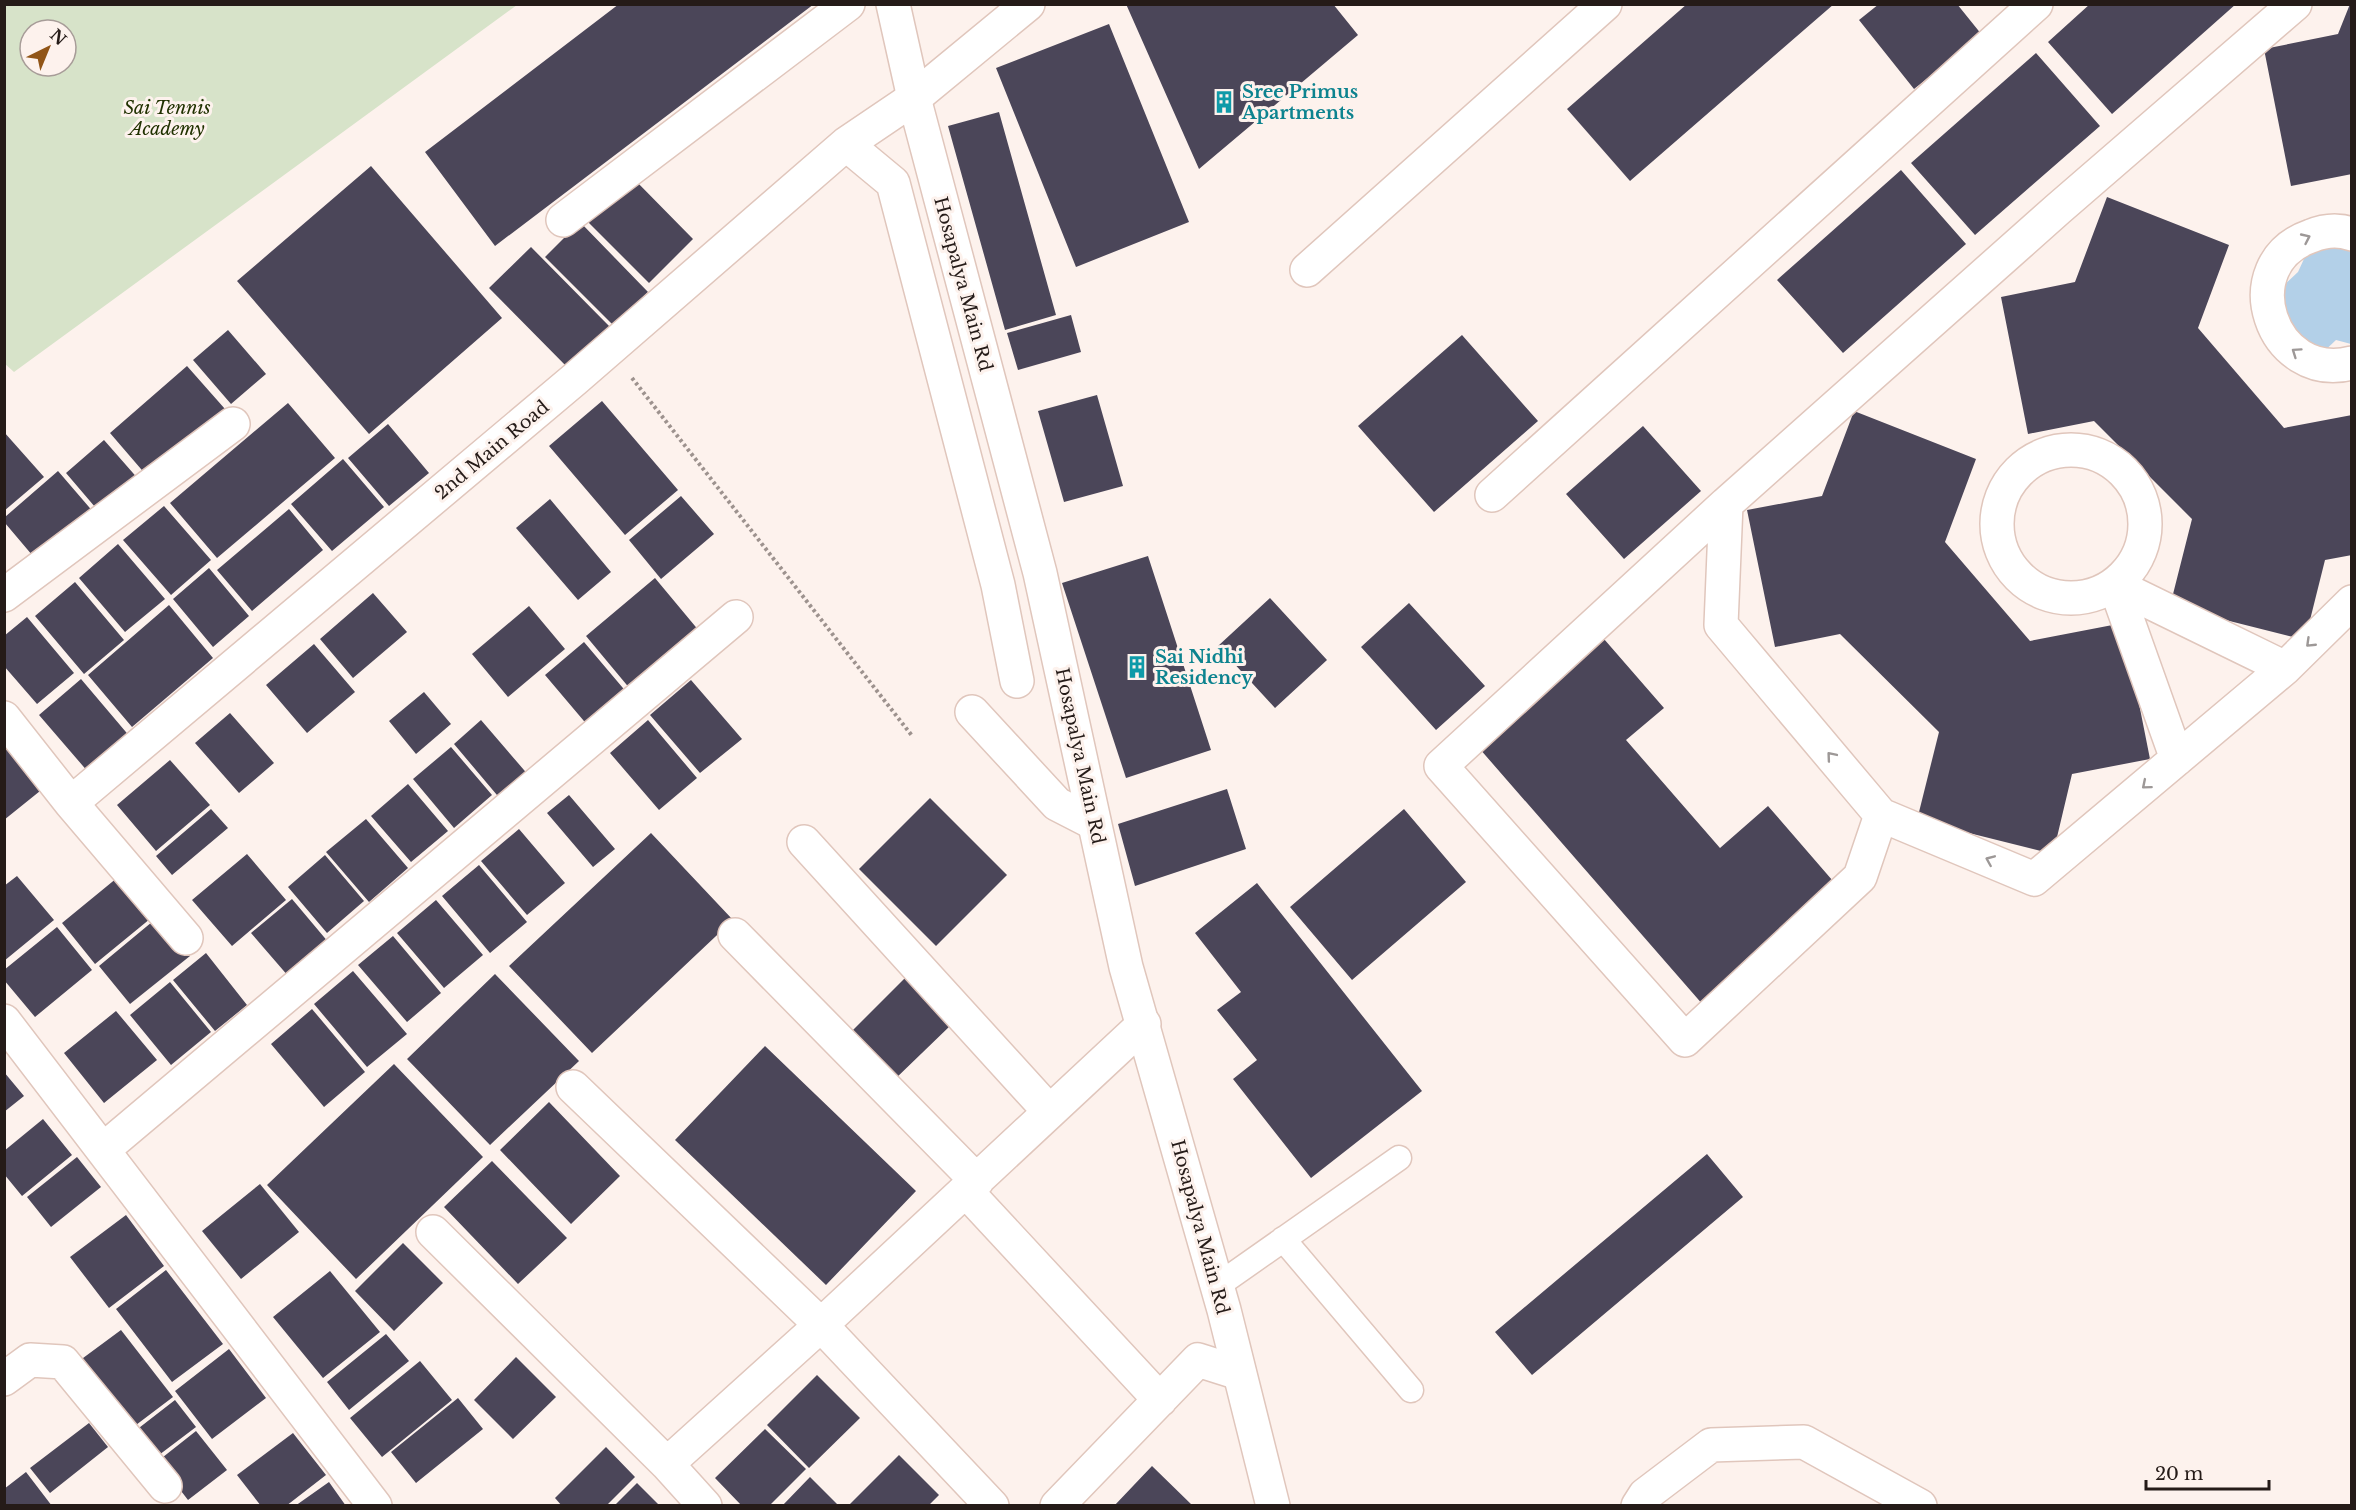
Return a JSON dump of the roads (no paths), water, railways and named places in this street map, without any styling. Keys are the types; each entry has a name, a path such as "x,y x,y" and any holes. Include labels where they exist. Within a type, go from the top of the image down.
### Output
{"street":[{"path":"563,220 848,4"},
{"name":"Hosapalya Main Rd","path":"893,4 914,98 1040,573 1126,967 1217,1286 1273,1506"},
{"name":"2nd Main Road","path":"72,803 575,379 846,144 914,98 1028,4"},
{"path":"1307,270 1605,4"},
{"path":"1492,495 2036,4"},
{"path":"1881,815 1860,877 1685,1040 1441,766 1726,504 2058,209 2295,4"},
{"path":"846,144 892,183 998,585 1017,681"},
{"path":"2352,234 2323,231 2301,239 2285,252 2272,269 2267,290 2268,311 2275,331 2289,348 2306,359 2327,365 2352,363"},
{"path":"4,595 233,424"},
{"path":"2078,450 2094,454 2124,471 2139,493 2145,517 2143,543 2133,567 2115,585 2093,596 2070,599 2046,595 2026,584 2009,566 1998,537 1996,521 2000,498 2012,477 2030,461 2051,452 2078,450"},
{"path":"1726,504 1721,625 1881,815 2034,879 2285,668 2352,603"},
{"path":"998,585 1040,573"},
{"path":"2115,585 2177,759"},
{"path":"2115,585 2285,668"},
{"path":"104,1149 736,617"},
{"path":"972,712 1057,804 1094,823"},
{"path":"4,718 186,938"},
{"path":"804,842 1049,1111"},
{"path":"735,934 971,1186 1160,1400"},
{"path":"4,1021 375,1506"},
{"path":"667,1464 821,1325 1144,1024"},
{"path":"573,1088 821,1325 993,1506"},
{"path":"433,1232 667,1464 705,1506"},
{"path":"4,1379 30,1360 63,1362 165,1486"},
{"path":"1058,1506 1198,1360 1239,1373"},
{"path":"1638,1506 1645,1495 1711,1445 1804,1442 1920,1506"}],"lane":[{"path":"1217,1286 1399,1158"},
{"path":"1283,1239 1411,1390"}],"water":[{"path":"2329,241 2350,251 2351,344 2336,340 2316,359 2267,301 2298,272 2309,248"}],"place":[{"name":"Sree Primus Apartments","path":"1224,102"},
{"name":"Sai Nidhi Residency","path":"1137,667"}],"park label":[{"name":"Sai Tennis Academy","path":"167,118"}]}
